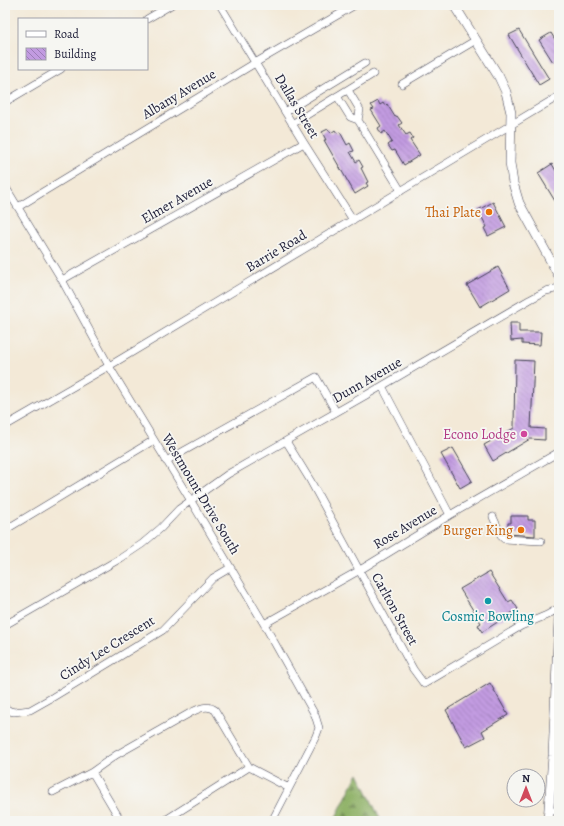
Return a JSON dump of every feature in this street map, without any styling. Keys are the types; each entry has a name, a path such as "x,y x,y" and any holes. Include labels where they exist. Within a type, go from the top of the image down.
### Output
{"main road":[{"path":"454,5 499,77 506,92 510,107 510,163 515,190 520,203 559,276"},
{"path":"548,821 559,617"}],"street":[{"path":"148,18 171,5"},
{"name":"Dallas Street","path":"220,5 292,124 353,220"},
{"name":"Albany Avenue","path":"18,207 255,63 355,5"},
{"path":"402,84 476,40"},
{"path":"285,112 365,63"},
{"path":"5,102 60,70"},
{"path":"292,124 373,74"},
{"path":"348,90 360,110 358,120"},
{"path":"337,96 350,117 358,120 402,191"},
{"name":"Barrie Road","path":"5,426 109,366 559,96"},
{"name":"Elmer Avenue","path":"62,280 304,143"},
{"name":"Westmount Drive South","path":"5,186 62,280 109,366 191,500 264,624 312,710 318,728 316,736 272,821"},
{"name":"Dunn Avenue","path":"191,500 228,474 529,300 546,291 559,288"},
{"path":"166,461 316,377 336,412"},
{"path":"382,386 450,515"},
{"path":"5,530 154,440"},
{"name":"Carlton Street","path":"286,441 310,480 413,669 424,684 521,626 559,608"},
{"name":"Rose Avenue","path":"264,624 360,570 450,515 559,452"},
{"path":"5,625 121,558 142,544 161,528 179,509 191,500"},
{"path":"493,517 504,539 541,541"},
{"name":"Cindy Lee Crescent","path":"5,708 10,712 30,710 163,630 213,578 230,568"},
{"path":"53,792 92,772 116,755 190,713 203,708 211,707 220,717 249,767 289,788"},
{"path":"164,821 249,767"},
{"path":"92,772 121,821"},
{"path":"549,811 559,811"}],"green space":[{"path":"358,773 381,821 334,821"}],"building":[{"path":"519,30 549,79 539,85 509,35"},
{"path":"551,33 559,46 559,58 553,62 539,40"},
{"path":"378,101 380,105 383,103 385,106 387,104 395,117 397,116 402,123 399,125 406,135 410,133 413,138 410,140 420,155 404,165 395,150 392,151 388,145 392,142 385,131 381,134 378,128 381,126 371,110 374,109 371,105"},
{"path":"328,129 331,133 335,130 337,133 340,132 347,145 350,143 354,151 350,152 356,162 359,160 363,167 361,168 368,182 366,183 368,186 355,194 324,140 326,140 322,132"},
{"path":"552,164 559,176 559,198 555,201 538,173"},
{"path":"493,202 506,227 488,236 484,228 487,227 478,210"},
{"path":"498,267 510,289 480,307 467,285"},
{"path":"510,323 519,323 519,332 541,332 540,345 522,344 522,340 511,341"},
{"path":"515,360 534,361 531,428 545,429 545,440 530,439 493,461 484,445 514,428"},
{"path":"453,448 472,481 460,488 441,454"},
{"name":"Burger King","path":"511,516 528,516 528,520 535,520 535,536 508,534 508,523 511,523"},
{"name":"Cosmic Bowling","path":"489,572 508,602 512,600 518,609 482,632 478,625 481,623 460,589"},
{"path":"490,683 508,715 482,731 485,737 466,747 446,710"}],"place":[{"name":"Thai Plate","path":"489,212"},
{"name":"Econo Lodge","path":"524,434"},
{"name":"Burger King","path":"521,530"},
{"name":"Cosmic Bowling","path":"488,601"}]}
